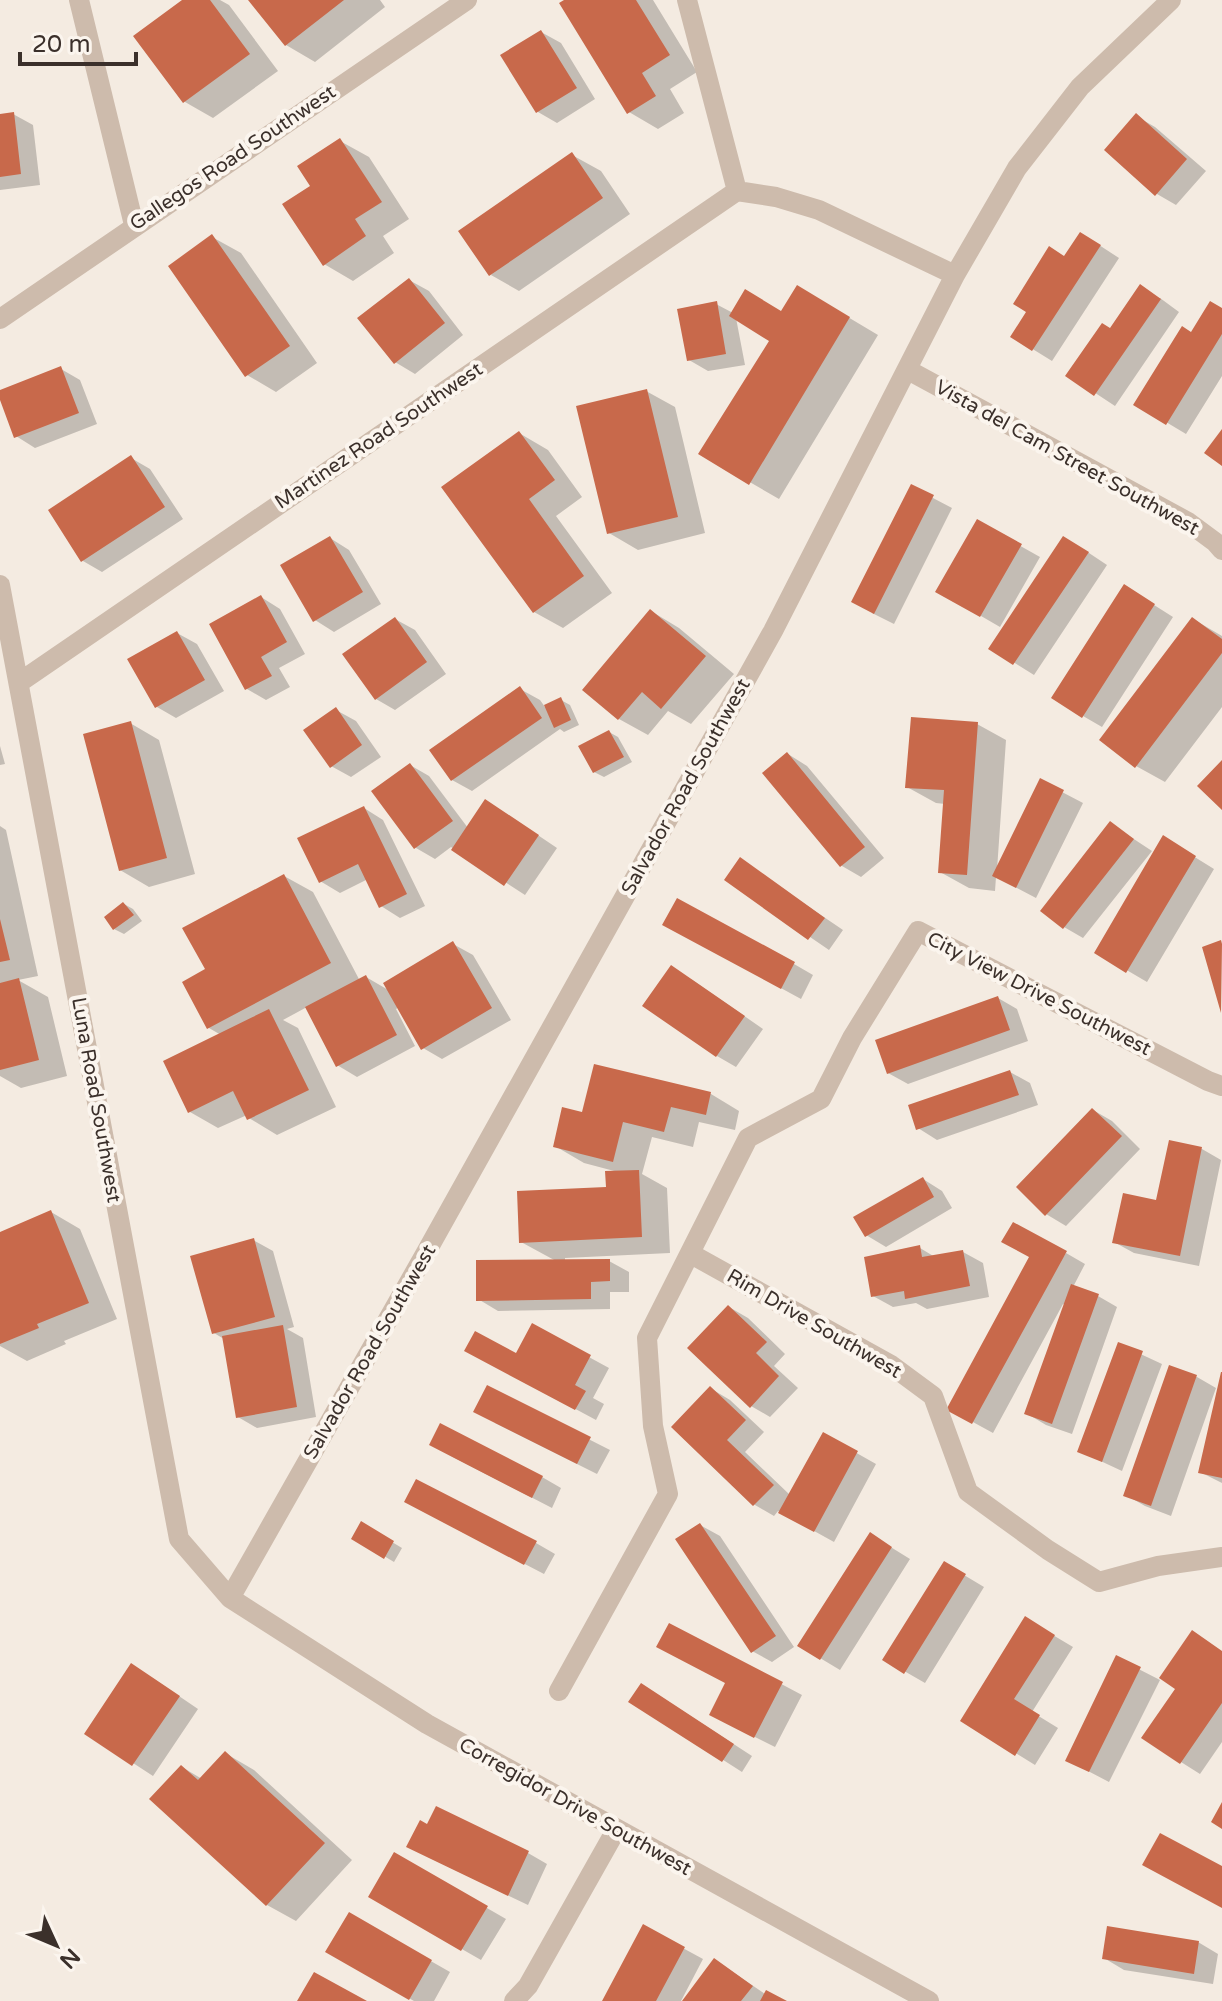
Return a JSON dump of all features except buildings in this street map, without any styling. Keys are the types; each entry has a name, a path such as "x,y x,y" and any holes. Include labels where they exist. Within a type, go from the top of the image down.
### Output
{"street":[{"path":"79,0 134,225"},
{"name":"Gallegos Road Southwest","path":"0,319 467,0"},
{"path":"687,0 737,191 776,197 819,210 955,275"},
{"name":"Salvador Road Southwest","path":"230,1598 757,659 955,275 1017,168 1080,87 1171,0"},
{"name":"Martinez Road Southwest","path":"20,682 737,191"},
{"name":"Vista del Cam Street Southwest","path":"908,370 1188,522 1222,550"},
{"name":"Luna Road Southwest","path":"0,585 179,1539 230,1598"},
{"name":"City View Drive Southwest","path":"559,1691 668,1494 653,1426 647,1338 748,1138 821,1099 852,1038 918,931 1222,1086"},
{"name":"Rim Drive Southwest","path":"691,1254 891,1365 933,1396 968,1492 1048,1550 1099,1582 1158,1566 1222,1557"},
{"name":"Corregidor Drive Southwest","path":"230,1598 427,1724 929,2001"},
{"path":"514,2001 528,1986 616,1830"}]}
